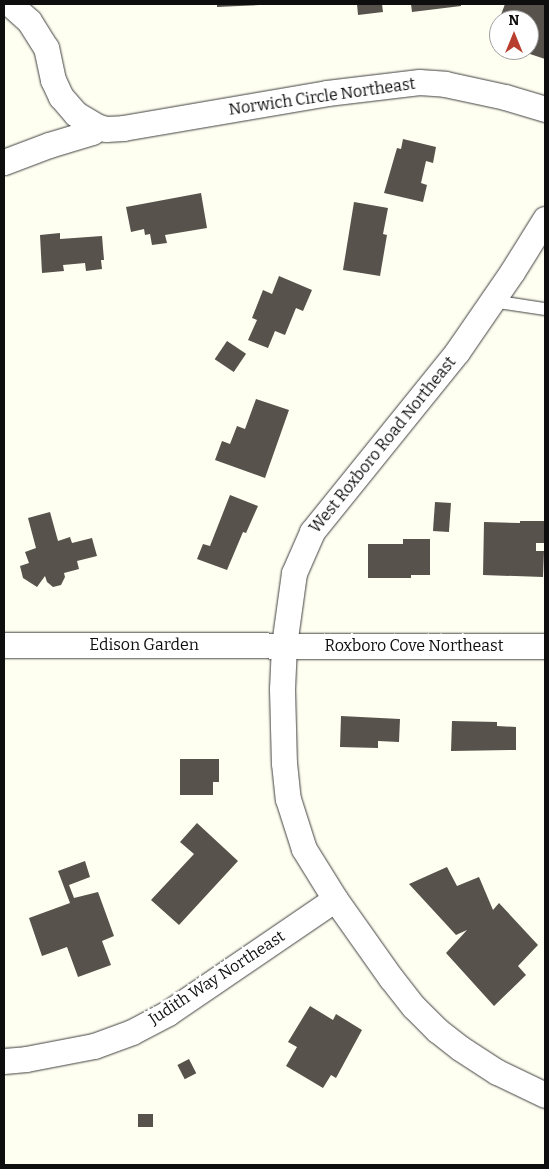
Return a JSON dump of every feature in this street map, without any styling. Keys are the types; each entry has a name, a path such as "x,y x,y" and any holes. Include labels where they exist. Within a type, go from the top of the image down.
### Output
{"street":[{"path":"4,162 48,145 92,132 98,127 76,114 61,97 53,80 46,48 29,21 10,4"},
{"name":"Norwich Circle Northeast","path":"98,127 106,129 123,128 327,93 419,82 445,84 506,97 545,109"},
{"name":"West Roxboro Road Northeast","path":"545,219 457,352 312,532 294,573 284,645 282,689 284,763 288,800 304,849 335,899 391,978 414,1007 437,1030 460,1048 497,1072 545,1095"},
{"name":"Edison Garden","path":"4,644 284,645"},
{"name":"Roxboro Cove Northeast","path":"284,645 545,646"},
{"name":"Judith Way Northeast","path":"4,1061 26,1060 94,1046 132,1032 168,1013 335,899"}],"lane":[{"path":"492,301 545,309"}],"building":[{"path":"217,4 260,4 260,5 217,7"},
{"path":"357,4 382,4 383,12 358,15"},
{"path":"411,4 461,4 461,6 412,12"},
{"path":"505,4 545,4 545,59 539,57 539,10 503,10"},
{"path":"403,139 436,147 433,163 426,161 421,183 427,185 423,202 384,193 397,148 401,149"},
{"path":"201,193 207,228 165,235 167,243 152,245 150,234 145,235 144,229 131,232 126,207"},
{"path":"354,202 388,208 383,234 387,235 380,276 343,270"},
{"path":"60,233 60,239 102,236 104,260 101,260 102,269 86,271 85,263 63,265 64,271 42,273 40,235"},
{"path":"279,276 312,290 303,311 296,308 285,335 275,331 268,348 248,340 257,320 252,318 263,290 272,294"},
{"path":"227,341 246,354 234,372 215,359"},
{"path":"256,399 289,410 265,478 215,460 222,441 230,444 237,426 245,429"},
{"path":"230,495 258,506 246,533 243,532 227,570 197,559 203,544 210,546"},
{"path":"435,502 451,503 449,532 433,531"},
{"path":"50,512 58,541 70,537 72,543 92,538 97,556 77,561 79,569 64,573 65,577 61,585 53,587 47,582 45,576 37,587 23,578 20,566 29,563 25,552 36,548 28,518"},
{"path":"520,521 545,521 545,543 536,543 536,551 544,551 543,577 483,575 484,522 520,523"},
{"path":"403,539 430,539 430,575 411,575 411,578 368,578 368,544 403,544"},
{"path":"341,716 400,719 399,742 378,741 378,748 340,747"},
{"path":"452,721 497,722 497,726 516,727 516,750 451,751"},
{"path":"180,759 219,759 219,782 213,782 213,795 180,795"},
{"path":"197,823 238,861 179,925 151,900 194,854 180,842"},
{"path":"85,861 90,877 69,885 74,898 98,892 114,936 102,941 111,965 78,977 67,947 42,956 29,918 70,903 58,871"},
{"path":"447,867 457,886 479,877 493,910 499,903 538,945 518,966 526,975 494,1006 446,953 467,930 456,935 409,884"},
{"path":"310,1006 333,1020 336,1014 362,1030 336,1078 331,1075 323,1088 286,1066 297,1047 288,1042"},
{"path":"189,1059 196,1073 185,1079 177,1065"},
{"path":"138,1114 153,1114 153,1127 138,1127"}]}
